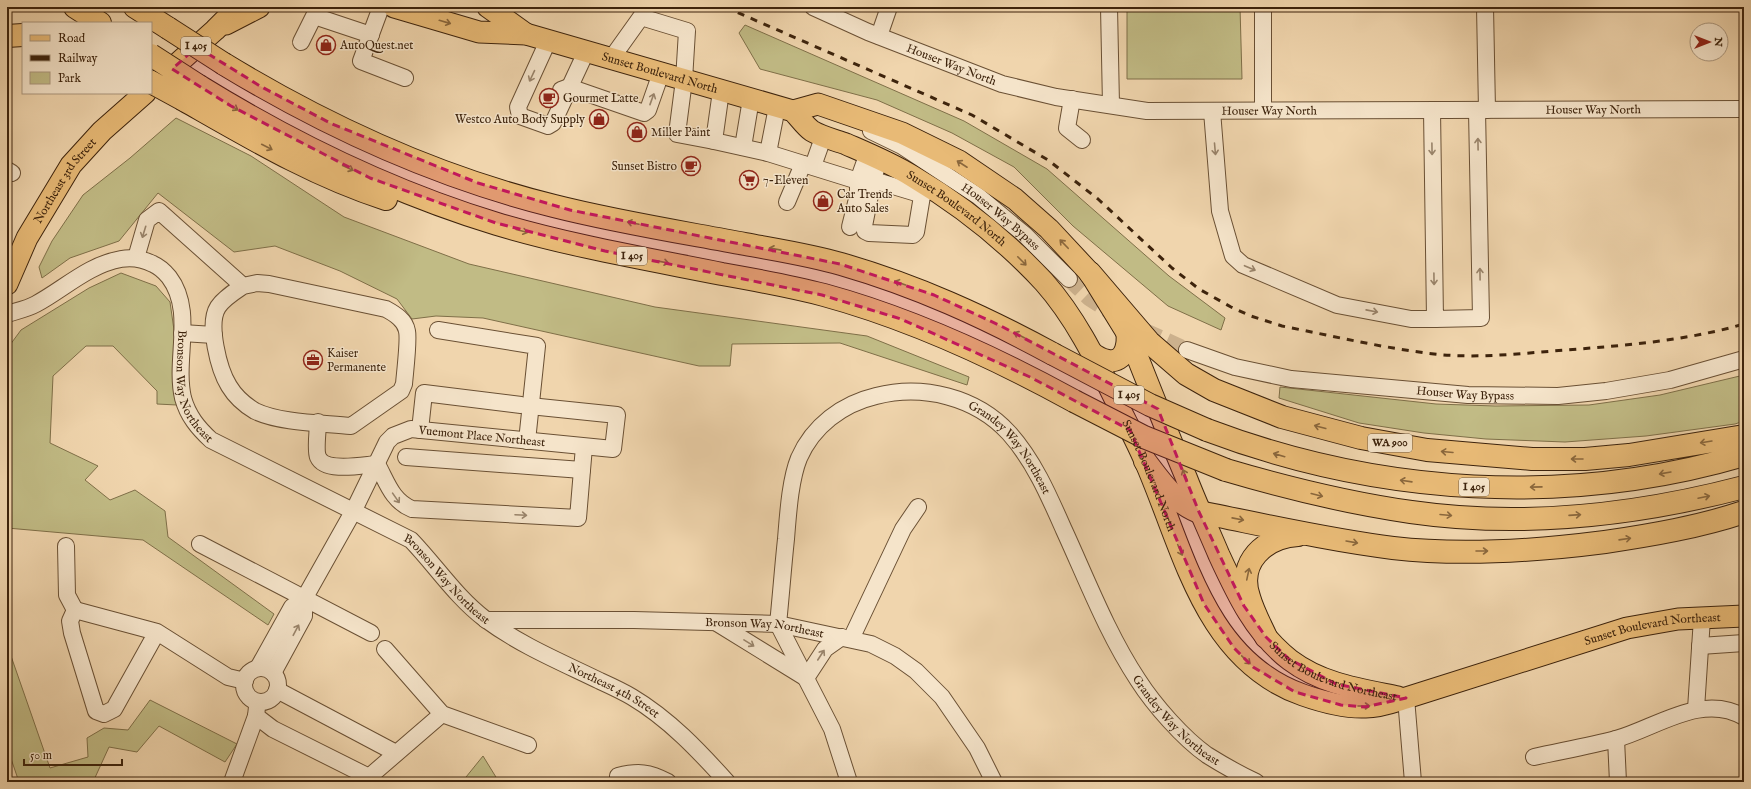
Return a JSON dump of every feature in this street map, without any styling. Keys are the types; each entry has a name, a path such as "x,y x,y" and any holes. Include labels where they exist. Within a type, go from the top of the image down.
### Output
{"highway":[{"path":"75,7 98,22"},
{"name":"I 405","path":"135,7 260,86 337,126 403,155 478,183 570,210 656,228 801,254 840,264 934,295 1001,326 1150,405 1207,430 1248,445 1334,469 1407,481 1462,486 1551,487 1618,481 1669,473 1744,455"},
{"path":"7,36 22,35"},
{"name":"I 405","path":"152,56 192,93 264,125 343,166 393,187 496,223 605,251 822,294 901,319 948,338 1030,377 1144,437 1226,470 1274,484 1361,504 1413,512 1497,518 1578,516 1624,511 1663,506 1744,487"},
{"path":"152,82 192,93"},
{"name":"WA 900","path":"1090,273 1149,342 1186,374 1214,390 1282,417 1361,438 1427,450 1532,459 1629,455 1744,436"},
{"path":"1145,461 1179,501 1187,507 1200,512 1314,535 1395,548 1464,552 1518,551 1569,546 1646,536 1690,527 1744,512"},
{"path":"1266,637 1248,596 1247,574 1251,562 1261,549 1275,539 1289,536 1314,535"}],"main road":[{"path":"215,30 218,7"},
{"path":"152,86 215,30 238,7"},
{"path":"215,30 259,7"},
{"name":"Sunset Boulevard North","path":"394,7 479,32 526,34 785,109 818,133 874,156 924,189 974,217 1005,244 1043,282 1061,303 1092,353 1145,461 1167,519 1204,604 1216,626 1229,643 1253,667 1270,679 1295,692 1314,699 1341,705 1365,707 1381,705 1406,698"},
{"name":"Sunset Boulevard North","path":"488,7 526,34"},
{"name":"Northeast 3rd Street","path":"9,272 27,238 71,166 102,131 144,94"},
{"path":"785,109 818,104"},
{"name":"WA 900","path":"818,104 902,133 959,161 1015,199 1049,228 1090,273"},
{"path":"1090,273 1127,333 1126,350 1118,359 1107,361 1092,353"},
{"name":"Sunset Boulevard Northeast","path":"1127,333 1200,512 1244,606 1266,637 1290,660 1321,678 1357,690 1406,698 1627,628 1678,619 1744,616"}],"street":[{"path":"381,7 362,61 405,78"},
{"name":"Houser Way North","path":"813,7 879,36 1002,84 1072,100 1147,111 1744,109"},
{"path":"879,36 889,7"},
{"path":"1109,7 1111,105"},
{"path":"1263,7 1263,110"},
{"path":"1212,111 1220,211 1233,256 1243,265 1337,305 1411,319 1481,318 1482,110 1486,7"},
{"path":"301,42 314,16 371,35"},
{"path":"611,59 641,17 687,31 684,80 677,134 768,153 865,180 924,189 916,232 914,235 869,233 865,231 865,180"},
{"path":"548,41 518,107 520,116 543,125 548,126 553,123 586,52"},
{"path":"569,87 644,113 648,110 661,73"},
{"path":"714,141 721,91"},
{"path":"743,147 751,99"},
{"path":"1072,100 1067,128 1082,140"},
{"name":"Houser Way Bypass","path":"818,104 902,146 952,179 1002,215 1048,257 1069,279"},
{"path":"768,153 785,109"},
{"path":"1432,110 1435,319"},
{"path":"787,202 808,165 818,133"},
{"name":"Houser Way Bypass","path":"818,133 882,147 926,163"},
{"path":"850,227 858,195 874,156"},
{"path":"136,258 147,220 159,211 243,286"},
{"name":"Bronson Way Northeast","path":"7,314 35,305 93,268 115,260 136,258 160,267 173,283 179,296 182,310 181,378 184,398 189,414 199,430 211,440 354,510 411,540 431,561 462,599 486,620 634,620 778,624 871,644 895,656 916,671 942,697 977,748 994,782"},
{"path":"257,283 269,284 386,309 402,320 407,331 404,384 401,391 350,426 271,418 254,410 239,399 229,386 220,367 214,335 213,321 217,308 227,297 243,286 257,283"},
{"path":"438,330 538,346 526,405 527,441"},
{"path":"182,333 214,335"},
{"name":"Houser Way Bypass","path":"1187,350 1235,367 1290,379 1468,395 1558,396 1606,391 1670,380 1744,359"},
{"name":"Grandey Way Northeast","path":"778,624 789,509 795,474 799,460 811,437 832,416 844,408 865,398 890,392 914,390 941,394 968,403 990,417 1009,434 1029,461 1045,486 1108,628 1138,679 1155,703 1177,727 1205,753 1233,771 1256,782"},
{"path":"420,430 424,393 526,405"},
{"name":"Vuemont Place Northeast","path":"266,671 292,606 304,598 354,510 387,442 393,436 411,429 613,450 617,415 526,405"},
{"path":"318,422 318,456 321,461 333,467 377,464 397,500 402,505 412,509 578,518 584,446"},
{"path":"406,457 582,470"},
{"path":"806,678 825,649 846,638 903,529 918,507"},
{"path":"200,544 371,633"},
{"path":"66,546 67,595 75,610 157,632 228,677 245,681"},
{"path":"75,610 70,621 72,633 96,711 104,714 114,709 157,632"},
{"path":"1696,709 1702,618"},
{"name":"Northeast 4th Street","path":"486,620 522,642 632,697 696,748 727,782"},
{"path":"716,622 806,678"},
{"path":"778,624 832,729 849,782"},
{"path":"1700,646 1744,643"},
{"path":"386,649 442,714 528,745"},
{"path":"232,782 257,709 274,696 277,690 278,683 266,671 249,672 244,687 246,692 253,700 257,709 273,729 368,780 442,714"},
{"path":"277,690 396,754"},
{"path":"1406,698 1413,782"},
{"path":"1534,757 1616,739 1696,709 1719,708 1736,712 1744,716"},
{"path":"1616,739 1618,782"},
{"path":"618,776 635,772 654,774 668,782"}],"highlighted area":[{"path":"197,47 260,86 330,123 478,183 570,210 840,264 934,295 1001,326 1158,409 1199,512 1244,606 1266,637 1289,659 1336,684 1406,698 1365,707 1341,705 1295,692 1253,667 1234,648 1204,604 1130,430 1030,377 901,319 822,295 605,251 496,223 370,178 231,106 172,69"}],"green space":[{"path":"1127,7 1240,7 1242,79 1127,79"},
{"path":"745,25 964,121 1047,169 1169,276 1225,318 1221,330 1168,306 1073,226 1014,167 952,133 877,100 760,69 739,33"},
{"path":"176,118 251,156 344,217 469,264 655,307 867,336 969,377 967,385 840,343 732,344 730,366 699,366 483,318 436,316 412,319 397,299 340,271 275,246 234,252 158,193 119,241 70,258 42,278 39,267 52,241 83,195 130,158"},
{"path":"121,273 156,286 170,302 176,344 177,405 157,404 157,391 113,346 86,346 53,376 50,443 98,466 85,480 110,500 135,490 165,511 168,537 274,614 268,625 143,540 7,528 7,349 21,330 89,288"},
{"path":"1744,375 1744,421 1735,424 1646,436 1565,442 1486,439 1424,433 1359,423 1279,398 1280,387 1436,404 1495,406 1589,405 1660,395"},
{"path":"7,640 11,656 50,768 88,757 87,738 104,728 128,730 150,700 237,744 225,762 159,726 137,752 109,747 93,782 19,782 7,747"},
{"path":"483,756 499,782 462,782"}],"tunnel":[{"path":"1069,279 1089,298 1114,314"},
{"path":"1145,331 1187,350"}],"railway":[{"path":"725,7 972,115 1048,160 1098,199 1172,268 1199,289 1231,307 1251,316 1282,326 1358,342 1434,354 1484,356 1634,344 1700,335 1744,324"}],"place":[{"name":"AutoQuest.net","path":"326,45"},
{"name":"Gourmet Latte","path":"549,98"},
{"name":"Westco Auto Body Supply","path":"599,119"},
{"name":"Miller Paint","path":"637,132"},
{"name":"Sunset Bistro","path":"691,166"},
{"name":"7-Eleven","path":"749,180"},
{"name":"Car Trends Auto Sales","path":"823,201"},
{"name":"Kaiser Permanente","path":"313,360"}]}
